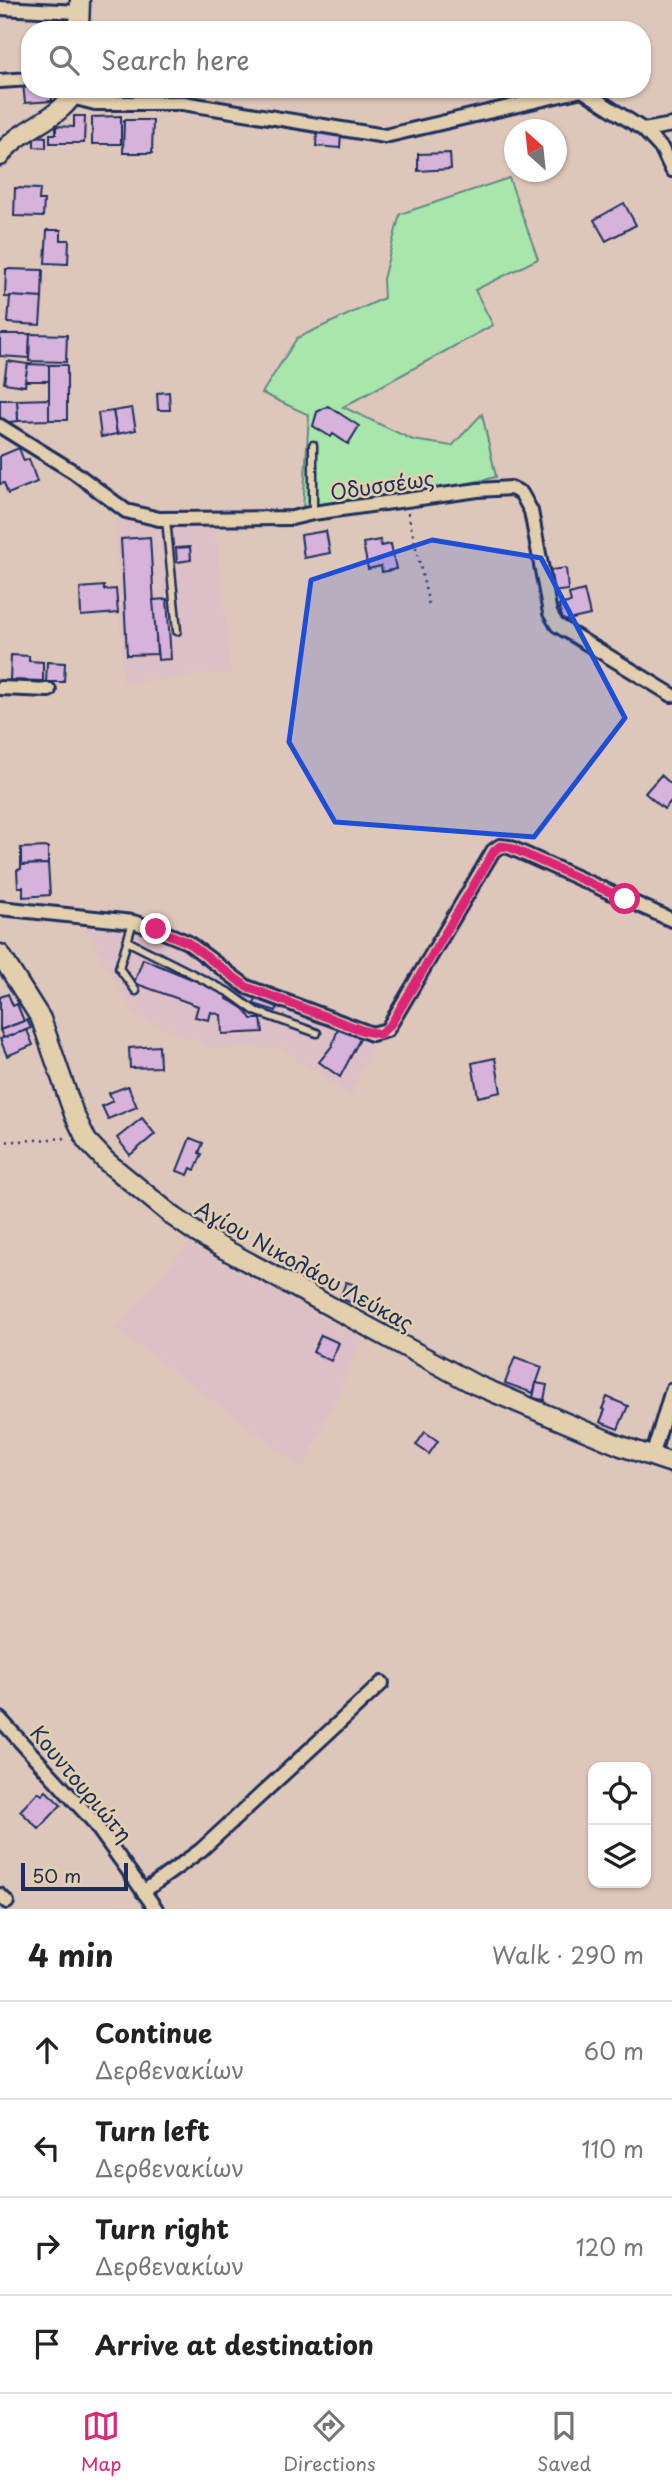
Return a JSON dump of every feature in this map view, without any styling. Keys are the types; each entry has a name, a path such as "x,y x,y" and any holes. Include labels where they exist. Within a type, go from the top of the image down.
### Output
{"main road":[{"path":"4,146 61,109 70,98"},
{"name":"Αγίου Νικολάου Λεύκας","path":"0,954 41,1019 74,1114 85,1137 107,1162 187,1227 474,1384 546,1416 672,1464"}],"street":[{"path":"0,8 79,14"},
{"path":"0,81 21,80"},
{"path":"84,98 94,103 183,103 385,136 548,98"},
{"path":"594,98 644,130 662,149 672,170"},
{"path":"644,130 672,125"},
{"name":"Οδυσσέως","path":"0,426 74,472 126,511 166,519 292,518 478,490 511,488 522,493 531,511 550,613 557,625 672,695"},
{"path":"0,688 49,690"},
{"path":"0,908 133,922 187,942 247,987 372,1034 387,1030 494,851 500,846 509,847 672,920"},
{"path":"652,1457 672,1390"},
{"path":"143,1892 201,1850 382,1683"},
{"name":"Κουντουριώτη","path":"0,1719 92,1820 156,1909"}],"lane":[{"path":"313,445 313,513"},
{"path":"166,519 177,631"},
{"path":"133,922 119,968 136,990"},
{"path":"127,941 230,993 255,1011 317,1033"}],"path":[{"path":"406,502 429,605"},
{"path":"0,1142 85,1137"}],"highlighted area":[{"path":"432,540 541,558 625,718 534,837 335,822 289,742 311,580"}],"shaded area":[{"path":"115,519 215,527 231,671 123,683"},
{"path":"81,923 135,924 189,944 246,987 376,1038 351,1096 279,1046 211,1047 136,1016"},
{"path":"188,1244 363,1339 303,1467 116,1329"}],"green space":[{"path":"504,180 504,182 510,182 538,259 475,290 493,325 343,407 413,440 452,446 482,414 496,477 396,500 303,509 309,415 262,393 297,338 384,298 383,279 400,214"}],"building":[{"path":"24,98 52,98 52,101 25,103"},
{"path":"74,116 85,116 84,143 50,143 50,134 56,134 56,126 74,127"},
{"path":"121,116 121,144 92,144 92,117"},
{"path":"124,120 153,120 152,153 123,153"},
{"path":"317,133 341,134 340,148 316,146"},
{"path":"34,136 46,137 46,148 34,147"},
{"path":"450,153 451,169 418,171 418,154"},
{"path":"15,188 40,189 39,200 44,200 43,217 14,216"},
{"path":"624,203 636,225 606,241 594,220"},
{"path":"47,230 61,230 61,240 69,240 68,264 45,263"},
{"path":"6,269 43,270 42,298 5,297"},
{"path":"10,296 42,298 40,325 8,323"},
{"path":"0,334 30,334 29,358 0,356"},
{"path":"30,334 67,335 66,362 29,361"},
{"path":"7,361 28,364 25,386 4,383"},
{"path":"28,364 49,365 49,381 25,381"},
{"path":"49,365 67,365 67,420 49,420"},
{"path":"169,392 170,410 158,410 157,393"},
{"path":"49,399 49,420 18,421 17,400"},
{"path":"0,400 17,400 18,421 0,423"},
{"path":"328,406 359,426 348,444 313,426 317,412"},
{"path":"132,408 136,430 117,434 113,411"},
{"path":"113,411 117,434 101,437 98,413"},
{"path":"19,448 24,461 29,459 37,482 8,494 4,483 0,484 0,456"},
{"path":"326,531 330,553 304,558 301,535"},
{"path":"150,537 157,654 127,655 121,539"},
{"path":"380,540 381,546 391,544 396,569 382,572 381,566 368,569 363,543"},
{"path":"190,547 191,560 177,562 176,548"},
{"path":"566,568 568,590 552,592 550,570"},
{"path":"104,586 104,590 116,589 118,613 81,616 80,588"},
{"path":"584,590 590,615 563,621 559,605 571,602 569,594"},
{"path":"167,599 171,659 158,660 153,600"},
{"path":"11,655 29,656 29,661 43,662 43,681 10,680"},
{"path":"47,662 65,663 64,682 46,682"},
{"path":"661,775 672,785 672,800 664,809 645,793"},
{"path":"48,847 48,864 21,865 21,848"},
{"path":"48,864 50,895 23,897 23,887 18,887 17,870 21,869 21,865"},
{"path":"143,959 228,994 227,999 244,1008 251,1019 261,1019 263,1032 222,1034 221,1015 211,1012 209,1020 195,1017 198,1006 134,983"},
{"path":"8,994 13,1006 17,1004 24,1021 0,1030 0,997"},
{"path":"257,996 279,1003 276,1011 254,1004"},
{"path":"27,1020 31,1028 4,1039 0,1030"},
{"path":"338,1029 361,1037 340,1077 319,1062 332,1046"},
{"path":"27,1030 33,1045 7,1056 0,1039"},
{"path":"159,1046 160,1067 130,1068 129,1048"},
{"path":"495,1058 501,1092 478,1097 472,1063"},
{"path":"128,1086 137,1107 108,1119 102,1106 113,1101 109,1093"},
{"path":"142,1118 155,1134 130,1155 117,1138"},
{"path":"190,1138 203,1143 199,1153 202,1154 195,1170 191,1168 188,1175 177,1171"},
{"path":"346,1282 358,1286 352,1303 340,1298"},
{"path":"321,1335 339,1343 331,1361 313,1352"},
{"path":"515,1357 542,1367 533,1393 505,1383"},
{"path":"536,1383 547,1385 544,1400 533,1398"},
{"path":"607,1397 628,1406 618,1429 600,1422"},
{"path":"425,1432 438,1441 429,1454 416,1445"},
{"path":"46,1791 61,1805 39,1829 20,1811 38,1792 42,1795"}],"route":[{"path":"156,929 187,942 247,987 372,1034 380,1034 391,1024 494,851 500,846 509,847 625,899"}]}
